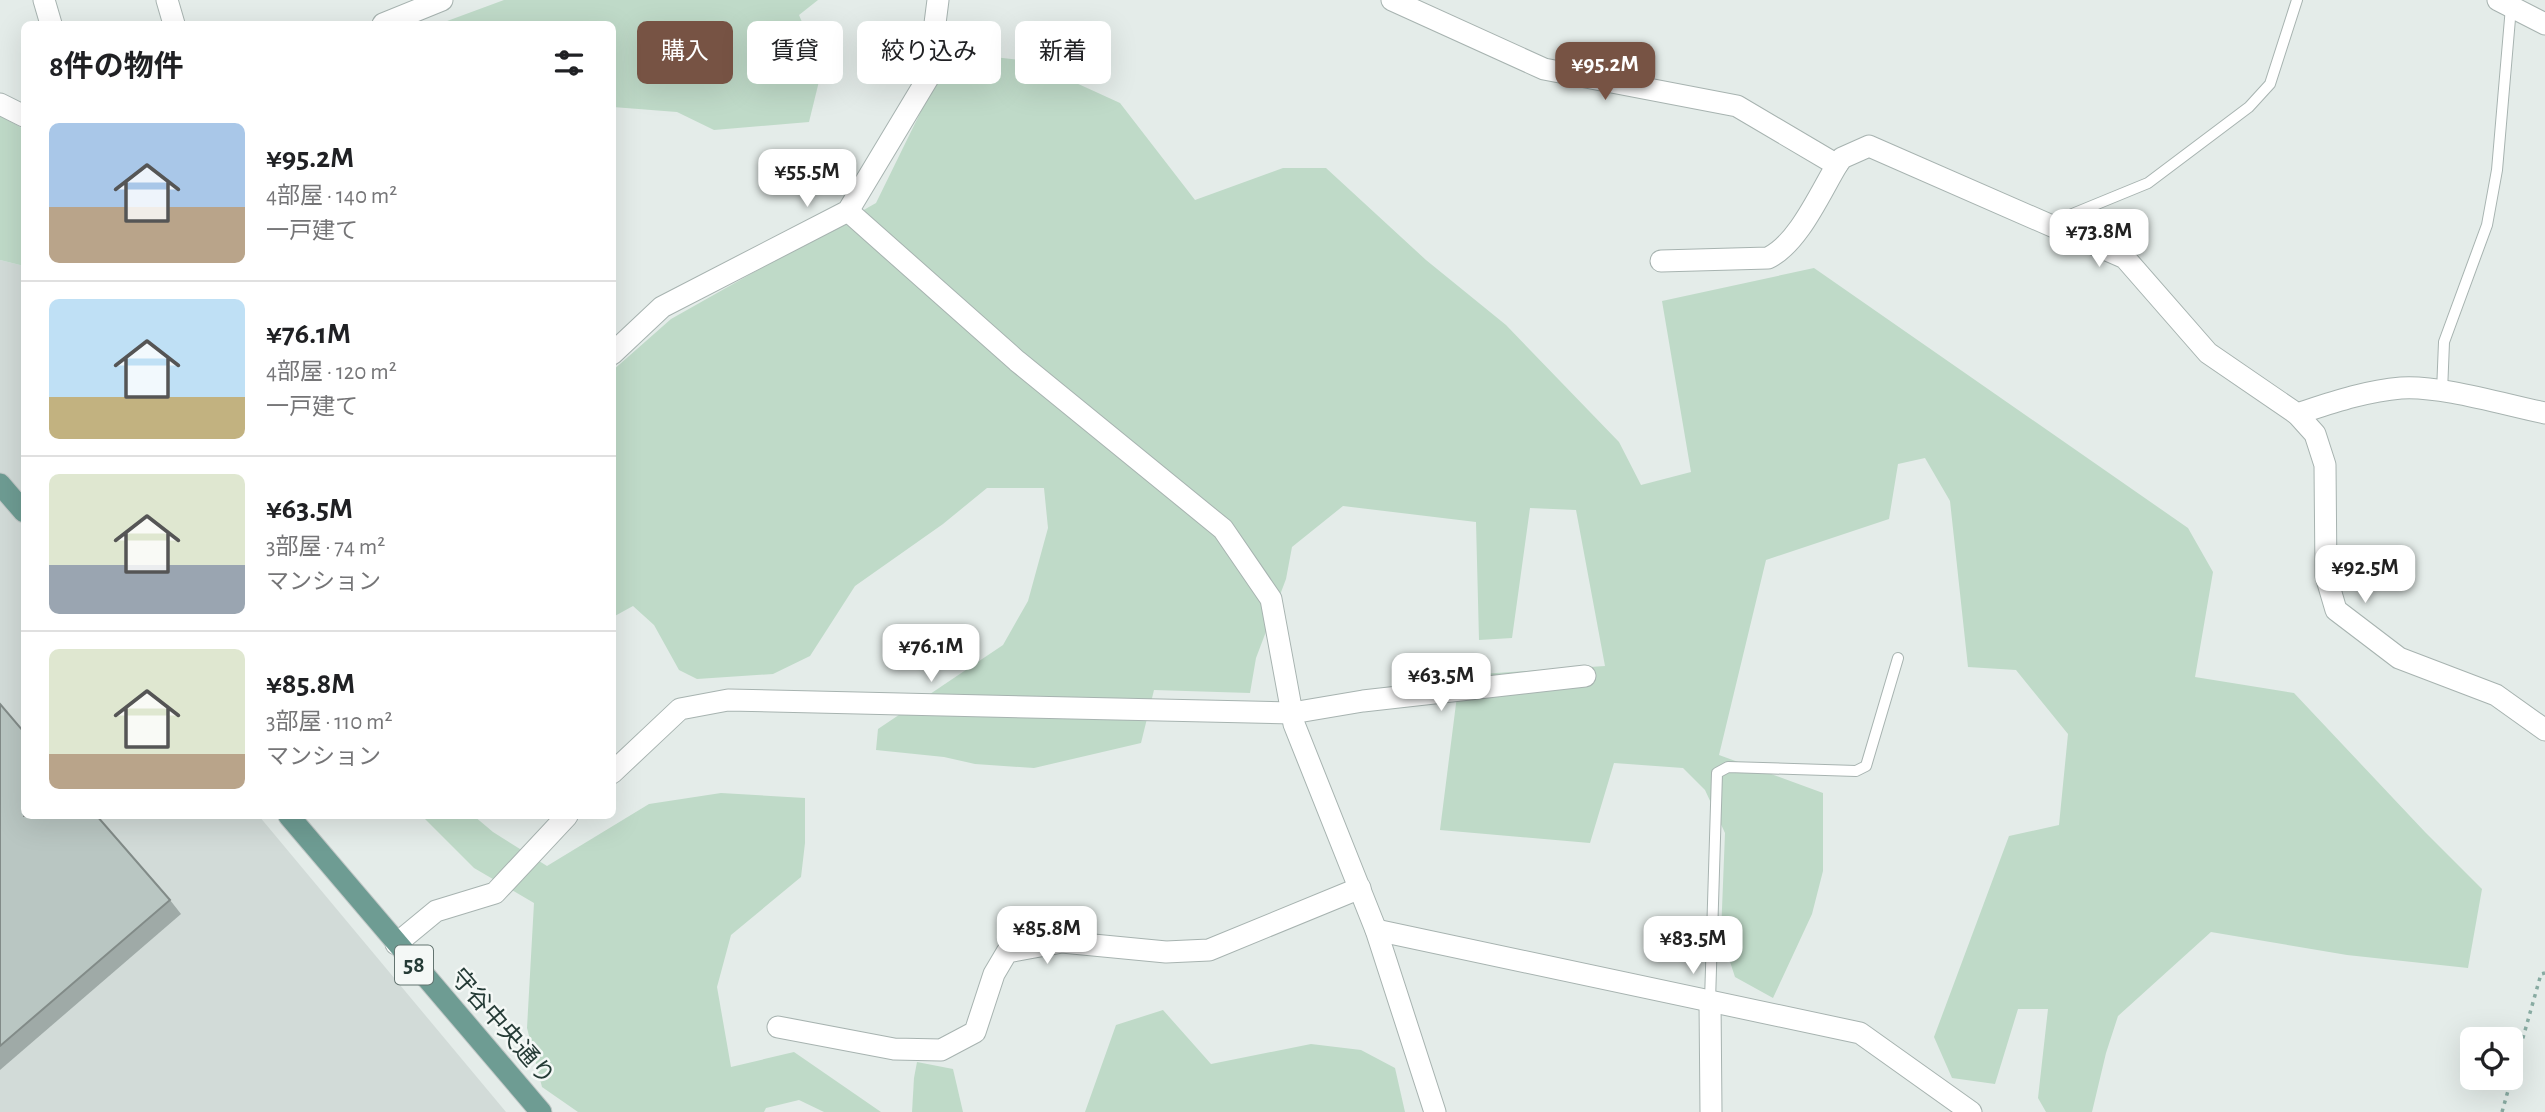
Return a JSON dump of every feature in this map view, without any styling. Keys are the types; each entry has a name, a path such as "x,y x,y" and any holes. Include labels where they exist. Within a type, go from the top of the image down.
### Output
{"main road":[{"path":"0,484 21,508"},
{"name":"守谷中央通り","path":"292,819 541,1112"}],"street":[{"path":"44,0 50,21"},
{"path":"167,0 173,21"},
{"path":"390,21 442,0"},
{"path":"616,350 662,307 848,211 928,78 938,0"},
{"path":"1392,0 1544,69 1737,106 1837,165"},
{"path":"2505,3 2545,24"},
{"path":"0,104 21,114"},
{"path":"1661,261 1768,258 1781,252 1842,158 1869,146 2125,258 2208,353 2297,414 2315,434 2325,465 2326,576 2336,610 2399,658 2496,695 2545,730"},
{"path":"848,211 1017,361 1223,529 1270,599 1294,724 1376,930 1435,1112"},
{"path":"2297,414 2356,395 2404,388 2442,392 2545,413"},
{"path":"616,769 680,709 728,700 1292,713 1363,701 1584,676"},
{"path":"396,944 436,911 495,893 564,819"},
{"path":"778,1027 894,1049 941,1050 975,1032 994,974 1007,952 1062,942 1166,952 1209,950 1360,888"},
{"path":"1376,930 1860,1033 1971,1112"},
{"path":"1710,1001 1712,1112"}],"lane":[{"path":"2048,224 2148,183 2249,107 2270,84 2297,0"},
{"path":"2442,392 2444,342 2487,225 2494,184 2505,3"},
{"path":"1710,1001 1717,773 1728,767 1856,771 1866,766 1898,657"}],"path":[{"path":"2502,1112 2541,974 2545,972"}],"shaded area":[{"path":"0,260 21,265 21,819 262,819 506,1112 0,1112"}],"green space":[{"path":"504,0 818,0 799,15 802,21 747,21 747,84 818,84 809,122 714,130 677,112 616,107 616,21 447,21"},
{"path":"1001,58 1015,60 1015,84 1078,84 1120,103 1195,200 1283,168 1326,168 1426,260 1506,325 1619,442 1641,485 1691,472 1662,301 1814,268 2188,528 2213,572 2195,677 2294,693 2482,889 2468,968 2347,955 2211,932 2118,1016 2092,1112 2046,1112 2038,1098 2048,1009 2018,1009 1995,1084 1952,1078 1934,1037 2009,836 2059,825 2068,734 2016,670 1968,667 1950,501 1925,458 1898,464 1889,519 1766,560 1719,755 1823,793 1823,871 1812,914 1773,998 1735,977 1721,934 1725,833 1705,790 1683,768 1614,763 1590,843 1440,830 1458,688 1481,674 1605,666 1576,510 1530,508 1512,638 1479,640 1476,522 1343,506 1292,547 1286,579 1256,658 1250,693 1154,690 1141,743 1034,768 975,764 944,757 876,750 878,729 1003,645 1028,601 1048,528 1044,488 987,488 943,524 855,586 810,656 773,674 697,679 679,670 654,625 633,606 616,615 616,367 671,319 876,203 934,84 1001,84"},
{"path":"0,116 21,127 21,265 0,260"},
{"path":"721,793 805,798 805,843 801,877 731,935 717,987 731,1067 794,1052 881,1112 824,1112 799,1100 766,1108 764,1112 578,1112 542,1087 527,1028 534,903 474,868 425,819 478,819 493,832 547,866 649,804"},
{"path":"1163,1010 1211,1064 1311,1044 1361,1050 1395,1068 1405,1112 1085,1112 1116,1025"},
{"path":"917,1062 953,1069 963,1112 912,1112"}],"building":[{"path":"0,704 21,728 21,819 100,819 170,900 0,1046"}]}
